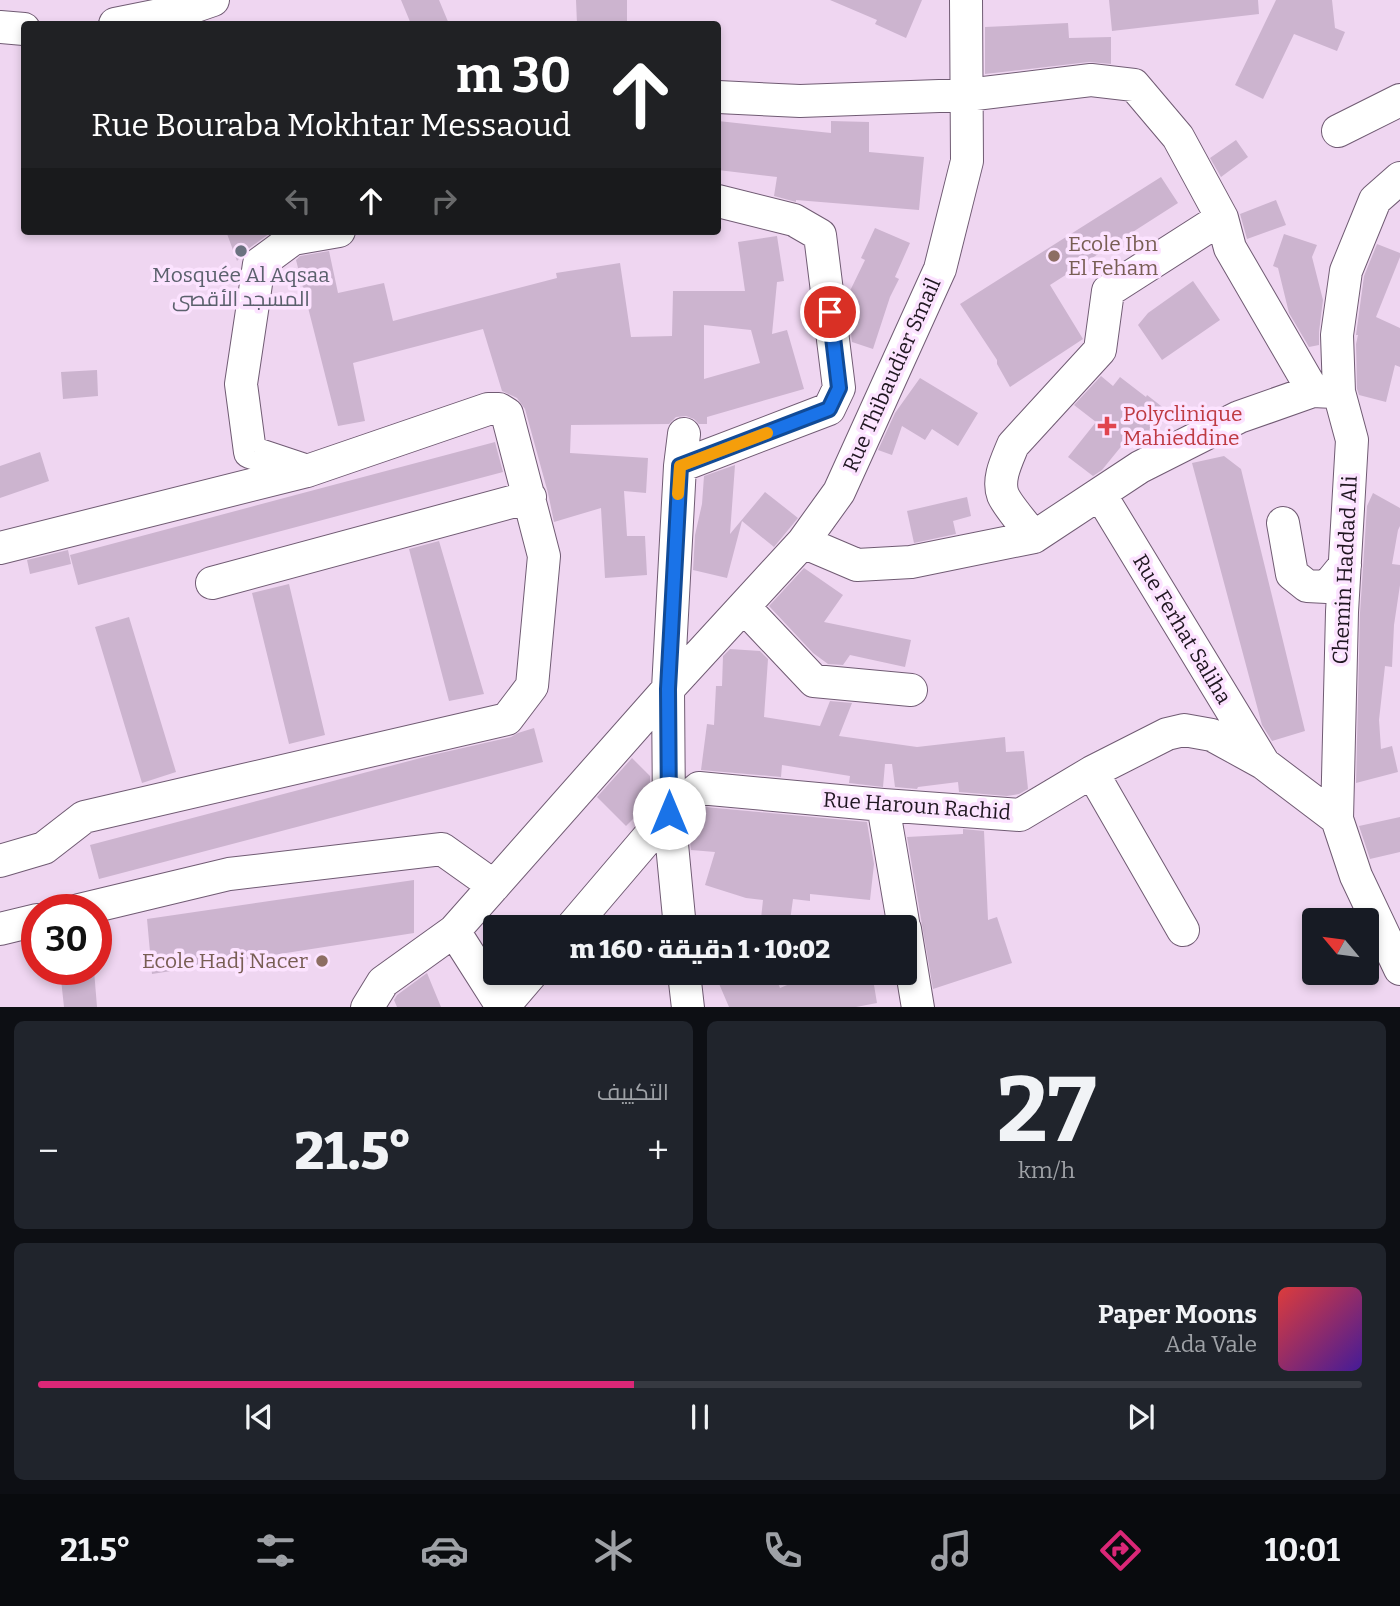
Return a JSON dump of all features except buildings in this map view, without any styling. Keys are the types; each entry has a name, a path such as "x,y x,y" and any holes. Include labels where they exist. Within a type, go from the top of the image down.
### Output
{"street":[{"path":"130,21 184,10 213,0"},
{"name":"Rue Thibaudier Smail","path":"367,1007 383,982 454,931 668,689 803,542 839,492 940,269 967,162 966,0"},
{"path":"0,27 21,29"},
{"path":"721,97 800,101 967,95 1091,80 1134,85 1178,137 1222,218 1230,248 1326,391 1239,417 1140,467 1034,537 911,562 857,565 803,542"},
{"path":"1338,131 1400,100"},
{"name":"Chemin Haddad Ali","path":"1400,178 1375,200 1346,271 1326,391 1352,440 1342,612 1337,819 1356,876 1400,969"},
{"path":"680,466 829,409 839,388 820,235 794,220 721,202"},
{"path":"1034,537 1003,495 1001,480 1013,445 1100,350 1108,291 1222,218"},
{"path":"307,471 250,452 241,384 258,264 293,239 316,235"},
{"path":"0,548 307,471 488,409 499,409 507,414 544,556 532,686 507,719 84,817 44,848 0,861"},
{"path":"679,915 669,813 668,689 684,434"},
{"name":"Rue Ferhat Saliha","path":"1100,494 1263,763"},
{"path":"212,583 530,497"},
{"path":"1283,523 1292,574 1307,586 1327,587 1345,565"},
{"path":"744,607 814,681 911,690"},
{"name":"Rue Haroun Rachid","path":"582,915 669,813 699,788 883,806 1020,815 1092,772 1167,734 1184,730 1213,735 1263,763 1337,819"},
{"path":"1092,772 1184,930"},
{"path":"883,806 903,915"},
{"path":"112,902 229,874 442,849 494,886"},
{"path":"0,929 21,924"},
{"path":"454,931 503,1007 522,985"},
{"path":"685,985 688,1007"},
{"path":"914,985 918,1007"}],"slow traffic":[{"path":"678,494 680,466 767,433"}],"place":[{"name":"Mosquée Al Aqsaa المسجد الأقصى","path":"241,251"},
{"name":"Ecole Ibn El Feham","path":"1054,256"},
{"name":"Polyclinique Mahieddine","path":"1107,426"},
{"name":"Ecole Hadj Nacer","path":"322,961"}],"route":[{"path":"669,813 668,689 680,466 829,409 839,388 830,312"}]}
